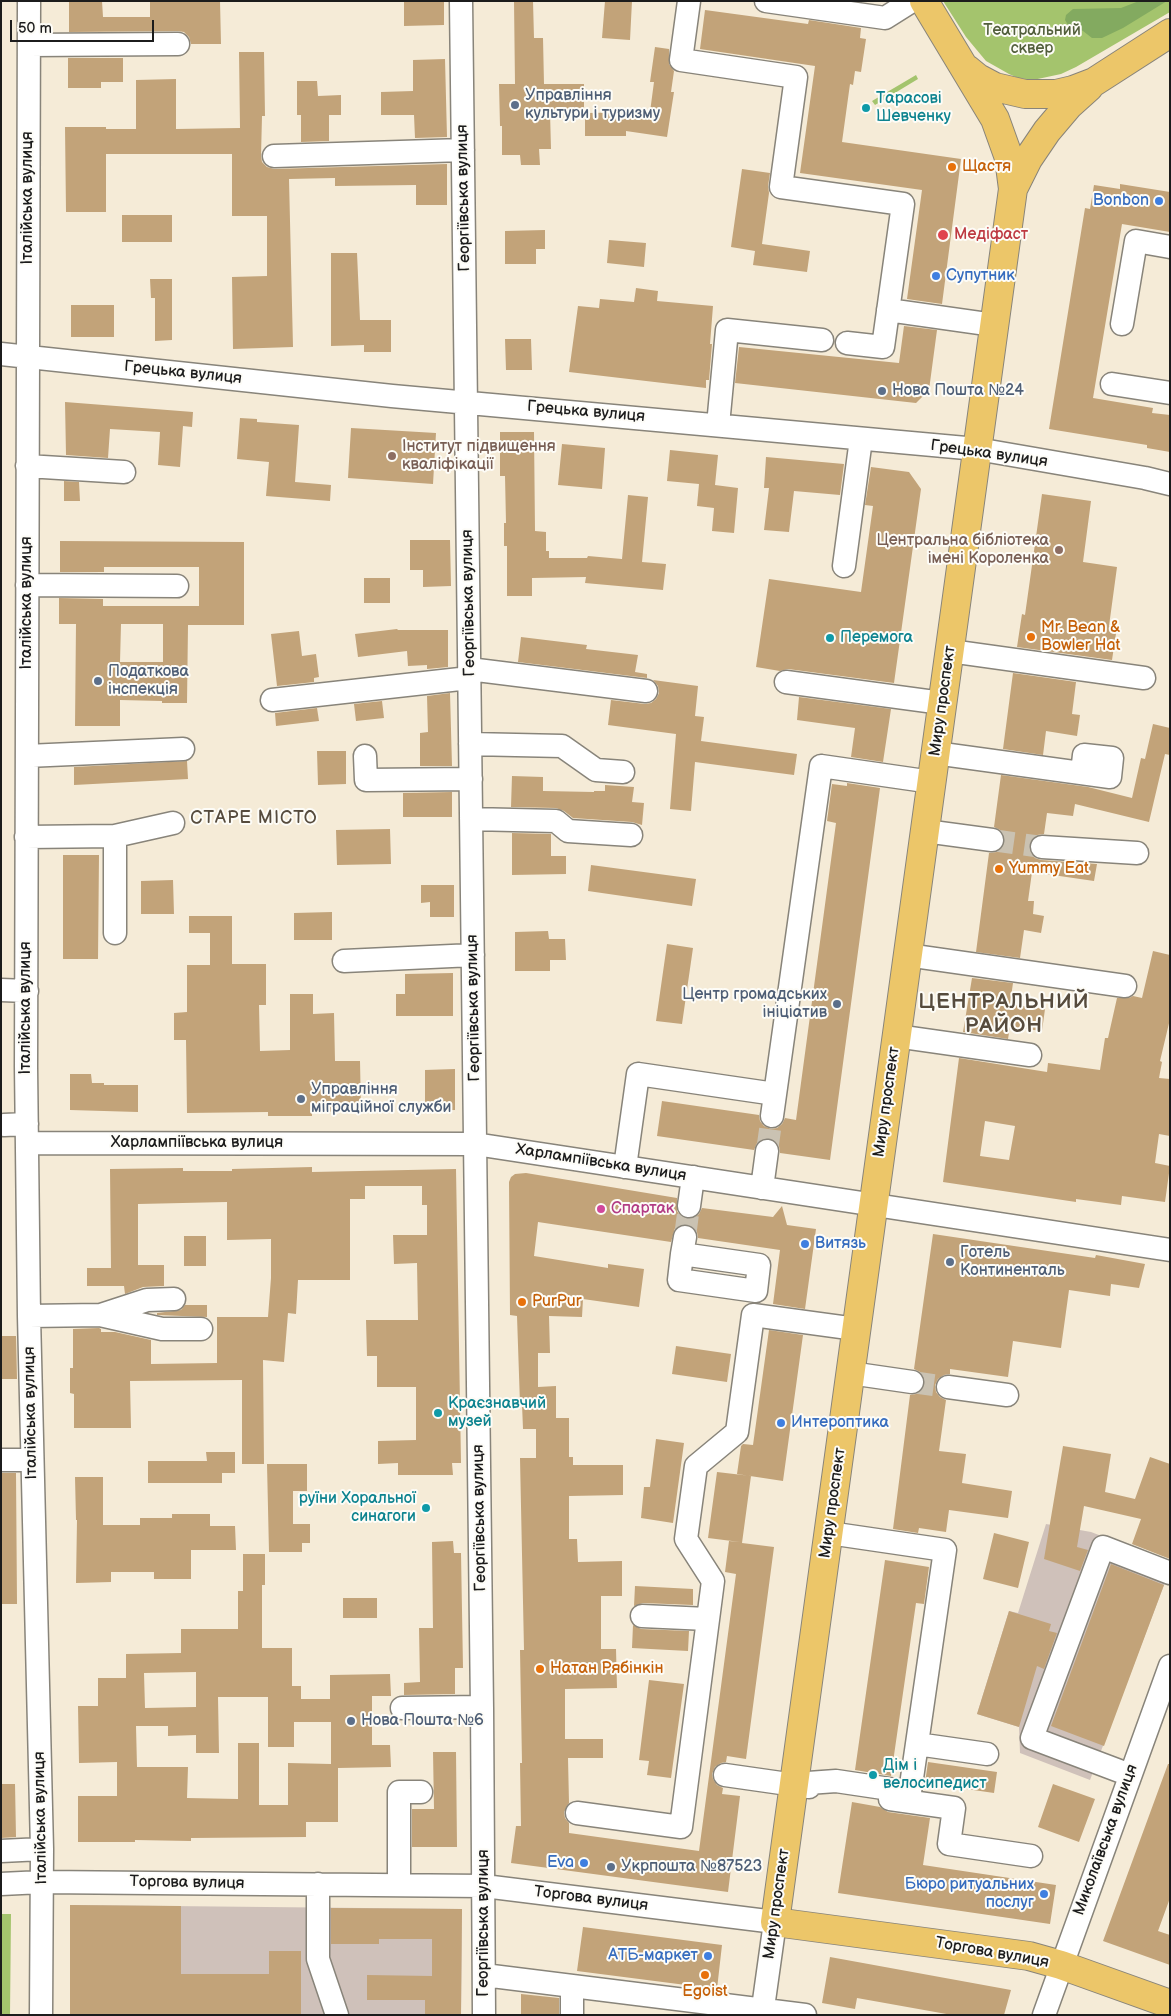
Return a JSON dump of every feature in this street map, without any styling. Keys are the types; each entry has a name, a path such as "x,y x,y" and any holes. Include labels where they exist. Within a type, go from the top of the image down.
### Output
{"main road":[{"name":"Миру проспект","path":"775,1922 1013,189 1009,158 995,119 924,1"},
{"name":"Миру проспект","path":"1013,189 1028,159 1047,131 1069,105 1094,82 1170,34"},
{"name":"Миру проспект","path":"964,66 991,86 1025,94 1056,94 1094,82"},
{"name":"Торгова вулиця","path":"775,1922 1029,1956 1061,1965 1170,2004"}],"street":[{"name":"Італійська вулиця","path":"29,1 26,837 27,1134 32,1460 42,1849 40,2015"},
{"name":"Георгіївська вулиця","path":"461,1 482,1707 484,2015"},
{"path":"689,1 681,60 796,77 781,188 903,204 883,347 846,343"},
{"path":"766,1 885,18 912,1"},
{"path":"29,45 178,44"},
{"path":"274,156 463,150"},
{"path":"1122,324 1136,241 1170,247"},
{"path":"888,310 994,325"},
{"path":"718,425 727,330 822,340"},
{"name":"Грецька вулиця","path":"1,354 383,394 977,449 1170,484"},
{"path":"1112,384 1170,394"},
{"path":"844,566 861,439"},
{"path":"27,466 124,472"},
{"path":"27,586 177,586"},
{"path":"950,651 1144,678"},
{"path":"272,700 469,674 646,691"},
{"path":"786,682 942,703"},
{"path":"470,744 562,746 596,770 623,772"},
{"path":"27,756 183,748"},
{"path":"935,753 1082,773"},
{"path":"365,756 366,780 471,779"},
{"path":"772,1116 821,766 932,782"},
{"path":"471,819 556,821 568,831 631,835"},
{"path":"26,837 115,836 173,823"},
{"path":"925,831 992,840"},
{"path":"115,836 115,933"},
{"path":"1042,847 1137,853"},
{"path":"344,961 473,955"},
{"path":"907,955 1125,986"},
{"path":"1,990 27,990"},
{"path":"896,1036 1030,1055"},
{"path":"625,1167 638,1074 775,1094"},
{"name":"Харлампіївська вулиця","path":"4,1125 27,1134 475,1144 1170,1250"},
{"path":"762,1188 767,1151"},
{"path":"689,1206 693,1178"},
{"path":"100,1316 148,1300 174,1299"},
{"path":"577,1813 680,1827 713,1581 686,1539 696,1466 737,1432 753,1314 856,1328"},
{"path":"29,1316 100,1316 162,1330 201,1329"},
{"path":"850,1373 912,1382"},
{"path":"948,1387 1007,1395"},
{"path":"1,1460 32,1460"},
{"path":"794,1784 836,1781 910,1792 945,1550 829,1533"},
{"path":"1130,1775 1032,1738 1104,1547 1170,1572"},
{"path":"642,1616 707,1619"},
{"name":"Миколаївська вулиця","path":"1044,2015 1170,1666"},
{"path":"402,1708 482,1707"},
{"path":"917,1744 986,1754"},
{"path":"687,1770 954,1808 949,1844 1031,1856"},
{"path":"399,1886 398,1792 421,1792"},
{"path":"1,1851 42,1849"},
{"name":"Торгова вулиця","path":"1,1884 42,1882 484,1886 775,1922"},
{"path":"318,1884 318,1959 336,2015"},
{"name":"Миру проспект","path":"762,2012 775,1922"},
{"path":"484,1975 572,1986 659,2006 805,2015"},
{"path":"572,1986 572,2015"}],"shaded area":[{"path":"1046,1524 1091,1532 1170,1562 1169,1572 1090,1780 1020,1753 1019,1727 977,1714 1009,1611 1018,1613"},
{"path":"70,1905 462,1909 461,2015 70,2015"}],"green space":[{"name":"Театральний сквер","path":"943,1 1170,1 1170,12 1076,67 1061,74 1033,80 1018,78 986,61 966,37"},
{"path":"1139,1 1167,1 1123,28 1102,38 1092,38 1083,31 1068,25 1065,20 1066,15 1073,9 1121,8"},
{"path":"916,75 918,79 875,105 872,101"},
{"path":"1,1914 11,1914 10,2015 1,2015"}],"building":[{"path":"69,1 102,1 103,17 150,17 150,1 220,1 221,44 191,44 189,37 184,32 178,31 69,32"},
{"path":"404,1 444,1 444,25 404,26"},
{"path":"514,1 533,1 534,38 543,38 544,84 584,84 584,112 550,112 551,149 539,149 540,165 521,165 520,155 502,155 499,84 515,84"},
{"path":"605,1 632,1 630,40 602,38"},
{"path":"705,10 808,24 809,20 861,28 860,38 866,39 861,72 855,71 853,85 850,84 842,142 961,159 942,304 907,299 922,190 800,173 815,66 700,49"},
{"path":"655,47 669,49 669,64 674,71 671,92 674,92 667,137 626,131 626,136 585,136 585,113 650,112 654,82 650,82"},
{"path":"239,52 264,52 265,116 262,116 261,156 262,162 267,167 274,169 447,164 447,205 416,205 416,185 335,186 335,178 289,179 293,347 233,349 232,277 267,276 267,216 232,216 232,154 106,154 106,212 66,212 65,127 136,129 136,80 176,79 176,129 240,128"},
{"path":"68,58 123,58 123,82 101,82 101,88 68,88"},
{"path":"445,59 447,137 415,138 414,115 381,115 381,92 413,91 413,60"},
{"path":"297,81 317,81 318,96 341,95 341,115 329,115 329,141 301,142 301,115 297,115"},
{"path":"742,169 770,173 762,244 810,251 807,272 753,265 755,251 731,247"},
{"path":"1120,184 1170,192 1170,232 1122,224 1093,398 1153,408 1152,413 1170,415 1170,452 1147,448 1147,445 1049,429 1085,208 1090,209 1094,185 1120,189"},
{"path":"122,215 172,215 172,242 122,242"},
{"path":"545,230 545,249 536,249 536,264 505,264 505,231"},
{"path":"609,240 646,243 644,267 607,263"},
{"path":"331,253 357,253 360,320 391,320 391,352 364,352 364,345 331,346"},
{"path":"150,279 172,279 172,340 155,341 155,298 151,298"},
{"path":"636,288 658,291 657,301 713,306 709,380 706,380 706,388 569,372 578,306 599,308 600,299 634,302"},
{"path":"71,305 114,305 114,337 71,337"},
{"path":"904,326 937,330 929,390 916,403 735,383 739,347 899,363"},
{"path":"505,339 531,339 532,370 506,370"},
{"path":"65,402 193,412 192,427 183,426 180,467 158,465 160,432 110,429 108,458 66,455"},
{"path":"240,418 257,419 257,422 299,425 295,482 331,485 330,501 266,496 269,462 237,459"},
{"path":"351,428 436,433 433,484 348,478"},
{"path":"500,432 534,432 535,531 546,532 546,551 549,551 549,558 587,558 588,556 622,559 628,495 648,497 642,562 666,564 663,590 585,583 586,577 532,578 532,596 507,596 507,546 504,546 504,523 506,523 505,476 500,476"},
{"path":"562,444 605,448 602,489 558,485"},
{"path":"670,450 718,455 715,485 738,488 734,533 712,531 714,508 697,506 699,484 667,481"},
{"path":"766,457 844,464 840,495 794,491 789,532 764,530 769,488 764,488"},
{"path":"871,467 909,472 921,489 894,683 788,669 780,671 756,667 769,579 861,592 873,506 865,505"},
{"path":"64,481 79,482 80,501 64,501"},
{"path":"1042,494 1091,501 1083,562 1117,567 1109,626 1117,627 1112,660 1017,647 1022,614 1025,615"},
{"path":"410,540 450,540 451,586 423,587 423,570 410,570"},
{"path":"60,541 244,542 244,625 188,625 187,703 120,700 120,726 75,726 76,624 59,624 59,598 103,599 103,606 199,606 199,567 104,567 104,572 60,572","holes":["121,624 163,624 163,662 120,662"]},
{"path":"364,578 390,578 390,603 364,603"},
{"path":"397,629 448,630 448,667 427,669 427,665 408,666 407,651 358,657 355,634"},
{"path":"299,631 302,656 316,654 319,677 314,678 314,682 277,686 271,634"},
{"path":"521,637 587,645 586,649 638,655 635,672 647,674 647,678 518,662"},
{"path":"1013,673 1076,682 1072,714 1080,715 1077,736 1046,731 1043,755 1003,749"},
{"path":"653,680 698,686 695,716 704,717 701,741 797,754 794,775 695,762 691,811 670,809 676,734 608,725 611,700 645,704 651,703 656,699 659,693 658,686"},
{"path":"450,693 452,766 420,766 420,733 428,732 427,696"},
{"path":"799,697 891,709 883,762 851,757 855,728 797,720"},
{"path":"382,701 384,718 356,721 354,704"},
{"path":"317,708 319,721 276,726 275,713"},
{"path":"1153,724 1170,728 1170,755 1165,754 1149,822 1075,804 1073,816 1047,813 1044,834 1037,835 1031,839 1029,847 1031,853 1035,858 1041,860 1097,864 1094,881 1032,872 1028,901 1034,901 1033,914 1044,916 1041,933 1024,930 1020,958 976,952 989,853 997,852 1003,848 1005,841 1004,835 994,827 1001,775 1088,787 1132,798 1141,758 1145,759"},
{"path":"317,751 346,751 346,784 318,785"},
{"path":"187,761 188,779 74,785 74,767"},
{"path":"512,776 543,777 543,791 605,791 605,785 634,787 632,802 644,803 642,825 632,822 573,818 556,808 511,807"},
{"path":"847,783 880,788 830,1160 780,1153 779,1146 775,1141 768,1138 762,1139 757,1143 754,1150 657,1136 662,1101 759,1115 760,1121 764,1126 771,1129 777,1128 785,1118 796,1120 836,823 827,821 832,784 847,786"},
{"path":"452,792 452,817 403,817 403,793"},
{"path":"390,829 391,864 337,865 336,830"},
{"path":"512,833 551,834 551,856 566,856 566,874 512,875"},
{"path":"63,855 99,855 98,959 63,959"},
{"path":"591,865 696,879 692,906 588,891"},
{"path":"173,880 174,914 141,914 141,881"},
{"path":"421,885 454,885 454,917 430,917 430,902 421,903"},
{"path":"332,912 332,940 294,940 294,913"},
{"path":"189,916 232,916 232,964 266,964 266,1005 259,1005 260,1051 290,1050 290,994 313,994 313,1014 334,1013 335,1061 360,1061 361,1111 312,1112 312,1116 268,1116 268,1112 187,1113 186,1040 174,1040 174,1013 187,1012 187,965 210,965 210,933 189,933"},
{"path":"548,931 549,939 565,939 566,960 550,960 550,971 515,971 515,932"},
{"path":"667,944 693,948 682,1024 656,1021"},
{"path":"1153,951 1170,955 1170,1019 1160,1061 1162,1062 1159,1078 1170,1079 1170,1136 1159,1134 1155,1163 1170,1166 1165,1202 1122,1196 1121,1205 1076,1199 1076,1202 943,1182 959,1058 1047,1072 1048,1063 1100,1070 1105,1038 1108,1038 1117,998 1133,996 1142,998","holes":["985,1121 1015,1126 1009,1160 980,1156"]},
{"path":"453,973 453,1016 396,1016 396,994 405,994 405,974"},
{"path":"972,978 1013,983 1010,1004 1045,1009 1042,1031 1010,1027 1008,1039 963,1032"},
{"path":"455,1069 455,1110 425,1111 425,1070"},
{"path":"70,1074 91,1074 92,1083 104,1083 104,1085 138,1085 138,1112 70,1110"},
{"path":"312,1167 312,1172 456,1169 461,1463 452,1463 453,1475 398,1475 398,1463 378,1464 378,1441 416,1440 416,1387 377,1387 377,1356 367,1356 366,1320 418,1320 417,1263 394,1264 393,1235 427,1235 427,1205 422,1205 422,1186 365,1186 365,1199 350,1199 350,1280 298,1280 296,1314 288,1313 284,1362 263,1360 264,1464 242,1464 242,1380 130,1381 131,1428 74,1428 74,1394 70,1393 70,1368 73,1368 73,1329 99,1328 101,1332 115,1332 151,1340 151,1364 217,1363 217,1317 268,1317 271,1239 227,1240 227,1202 138,1204 138,1265 164,1265 164,1286 143,1287 125,1294 124,1286 87,1286 87,1268 111,1268 110,1169 183,1168 183,1171 232,1171 232,1169"},
{"path":"526,1173 677,1198 677,1211 681,1217 688,1219 694,1218 702,1208 773,1217 782,1206 787,1225 816,1229 805,1309 773,1304 780,1250 698,1238 694,1227 687,1224 675,1228 671,1242 538,1222 534,1256 608,1268 608,1264 644,1269 639,1307 583,1299 582,1317 549,1316 550,1353 538,1353 538,1387 556,1386 556,1418 569,1418 569,1457 573,1457 573,1465 623,1465 623,1495 569,1496 569,1539 577,1539 578,1562 622,1561 622,1596 601,1596 601,1649 616,1649 617,1688 565,1689 565,1739 603,1739 603,1758 568,1758 569,1803 564,1812 565,1818 569,1823 569,1833 699,1851 736,1574 725,1572 729,1541 740,1542 708,1538 717,1472 751,1476 742,1543 774,1547 746,1759 727,1756 726,1762 715,1767 712,1774 717,1785 723,1788 722,1794 740,1796 728,1892 511,1863 516,1826 521,1826 520,1650 524,1650 520,1458 536,1458 536,1429 523,1429 522,1404 520,1404 517,1316 510,1315 509,1182 515,1174"},
{"path":"933,1234 1095,1258 1096,1255 1145,1264 1139,1288 1111,1284 1110,1296 1069,1290 1061,1348 1013,1341 1008,1377 950,1369 950,1374 938,1379 935,1385 936,1392 946,1400 939,1451 966,1454 962,1483 1012,1491 1008,1518 949,1510 946,1532 919,1528 918,1533 893,1529 910,1395 922,1390 925,1383 920,1372 914,1369"},
{"path":"184,1236 206,1236 206,1266 184,1266"},
{"path":"185,1305 207,1305 207,1317 157,1315 157,1313 181,1310"},
{"path":"769,1330 803,1335 783,1481 737,1474 741,1446 743,1444 753,1445"},
{"path":"1,1336 16,1336 17,1379 1,1379"},
{"path":"676,1346 731,1354 727,1382 672,1374"},
{"path":"656,1439 684,1443 673,1523 641,1518 644,1487 650,1487"},
{"path":"1063,1446 1111,1454 1105,1492 1135,1499 1150,1457 1170,1464 1170,1559 1132,1544 1141,1519 1084,1506 1077,1547 1088,1550 1080,1571 1044,1559"},
{"path":"206,1452 235,1452 235,1473 222,1473 222,1483 148,1483 148,1461 207,1461"},
{"path":"267,1464 307,1464 307,1491 293,1491 293,1524 310,1524 310,1543 302,1543 302,1552 269,1552"},
{"path":"1,1473 16,1473 17,1604 1,1604"},
{"path":"75,1477 103,1477 103,1525 140,1525 140,1518 172,1518 172,1514 210,1514 210,1526 235,1526 236,1550 191,1550 191,1579 154,1579 154,1572 111,1572 111,1582 76,1583 77,1520"},
{"path":"994,1533 1029,1542 1018,1588 983,1579"},
{"path":"453,1541 454,1553 461,1553 463,1668 455,1668 455,1694 404,1695 404,1683 420,1682 419,1628 433,1628 432,1542"},
{"path":"243,1554 265,1554 265,1585 262,1585 262,1648 292,1648 292,1686 301,1686 301,1699 330,1699 330,1675 390,1674 391,1696 372,1696 372,1745 390,1745 391,1767 338,1768 338,1822 306,1822 306,1837 191,1838 191,1841 78,1842 78,1796 117,1796 117,1762 79,1763 78,1706 98,1706 98,1678 126,1678 126,1654 181,1653 181,1629 238,1629 238,1591 243,1591","holes":["196,1672 196,1707 145,1708 144,1673","218,1697 268,1697 268,1747 294,1747 294,1722 331,1722 331,1764 288,1763 288,1805 259,1805 259,1743 238,1743 238,1799 187,1798 188,1767 137,1767 136,1726 168,1726 168,1736 196,1735 196,1753 219,1753"]},
{"path":"885,1560 929,1567 924,1604 916,1603 891,1776 855,1770"},
{"path":"1111,1564 1164,1585 1104,1746 1051,1726"},
{"path":"635,1586 693,1589 693,1605 643,1603 634,1606"},
{"path":"343,1598 377,1598 377,1618 343,1618"},
{"path":"1009,1611 1051,1624 1049,1631 1057,1633 1044,1669 1037,1666 1019,1727 977,1714"},
{"path":"633,1625 641,1629 689,1631 688,1651 632,1648"},
{"path":"649,1680 684,1684 671,1778 647,1775 649,1761 639,1760"},
{"path":"433,1752 456,1752 457,1847 412,1847 412,1809 434,1809"},
{"path":"928,1762 997,1772 994,1793 925,1783"},
{"path":"1168,1764 1170,1764 1170,1898 1158,1931 1170,1935 1170,1965 1103,1941"},
{"path":"1,1784 15,1784 16,1837 1,1838"},
{"path":"1053,1784 1095,1799 1079,1842 1038,1827"},
{"path":"852,1802 880,1807 888,1812 930,1818 923,1865 1056,1885 1050,1924 838,1893"},
{"path":"70,1905 181,1906 181,1974 269,1974 269,1951 301,1951 301,2015 70,2015"},
{"path":"331,1908 462,1909 461,2015 425,2015 425,2000 367,2000 367,1975 432,1976 432,1939 379,1939 379,1944 331,1944"},
{"path":"583,1927 722,1945 717,1989 577,1971"},
{"path":"830,1957 1011,1990 1004,2015 952,2015 857,1998 855,2009 822,2003"},
{"path":"521,1994 559,1998 559,2015 521,2015"}],"tunnel":[{"path":"992,840 1042,847"},
{"path":"767,1151 772,1116"},
{"path":"685,1237 689,1206"},
{"path":"912,1382 948,1387"}],"place":[{"name":"Управління культури і туризму","path":"515,105"},
{"name":"Тарасові Шевченку","path":"866,108"},
{"name":"Щастя","path":"952,167"},
{"name":"Bonbon","path":"1159,201"},
{"name":"Медіфаст","path":"943,235"},
{"name":"Супутник","path":"936,276"},
{"name":"Нова Пошта №24","path":"882,391"},
{"name":"Інститут підвищення кваліфікації","path":"392,456"},
{"name":"Центральна бібліотека імені Короленка","path":"1059,550"},
{"name":"Mr. Bean & Bowler Hat","path":"1031,637"},
{"name":"Перемога","path":"830,638"},
{"name":"Податкова інспекція","path":"98,681"},
{"name":"Yummy Eat","path":"999,869"},
{"name":"Центр громадських ініціатив","path":"837,1004"},
{"name":"Управління міграційної служби","path":"301,1099"},
{"name":"Спартак","path":"601,1209"},
{"name":"Витязь","path":"805,1244"},
{"name":"Готель Континенталь","path":"950,1262"},
{"name":"PurPur","path":"522,1302"},
{"name":"Краєзнавчий музей","path":"438,1413"},
{"name":"Интероптика","path":"781,1423"},
{"name":"руїни Хоральної синагоги","path":"426,1508"},
{"name":"Натан Рябінкін","path":"540,1669"},
{"name":"Нова Пошта №6","path":"351,1721"},
{"name":"Дім і велосипедист","path":"873,1775"},
{"name":"Eva","path":"584,1863"},
{"name":"Укрпошта №87523","path":"611,1867"},
{"name":"Бюро ритуальних послуг","path":"1044,1894"},
{"name":"АТБ-маркет","path":"708,1956"},
{"name":"Egoist","path":"705,1975"}],"district":[{"name":"СТАРЕ МІСТО","path":"254,818"},
{"name":"ЦЕНТРАЛЬНИЙ РАЙОН","path":"1004,1015"}]}
